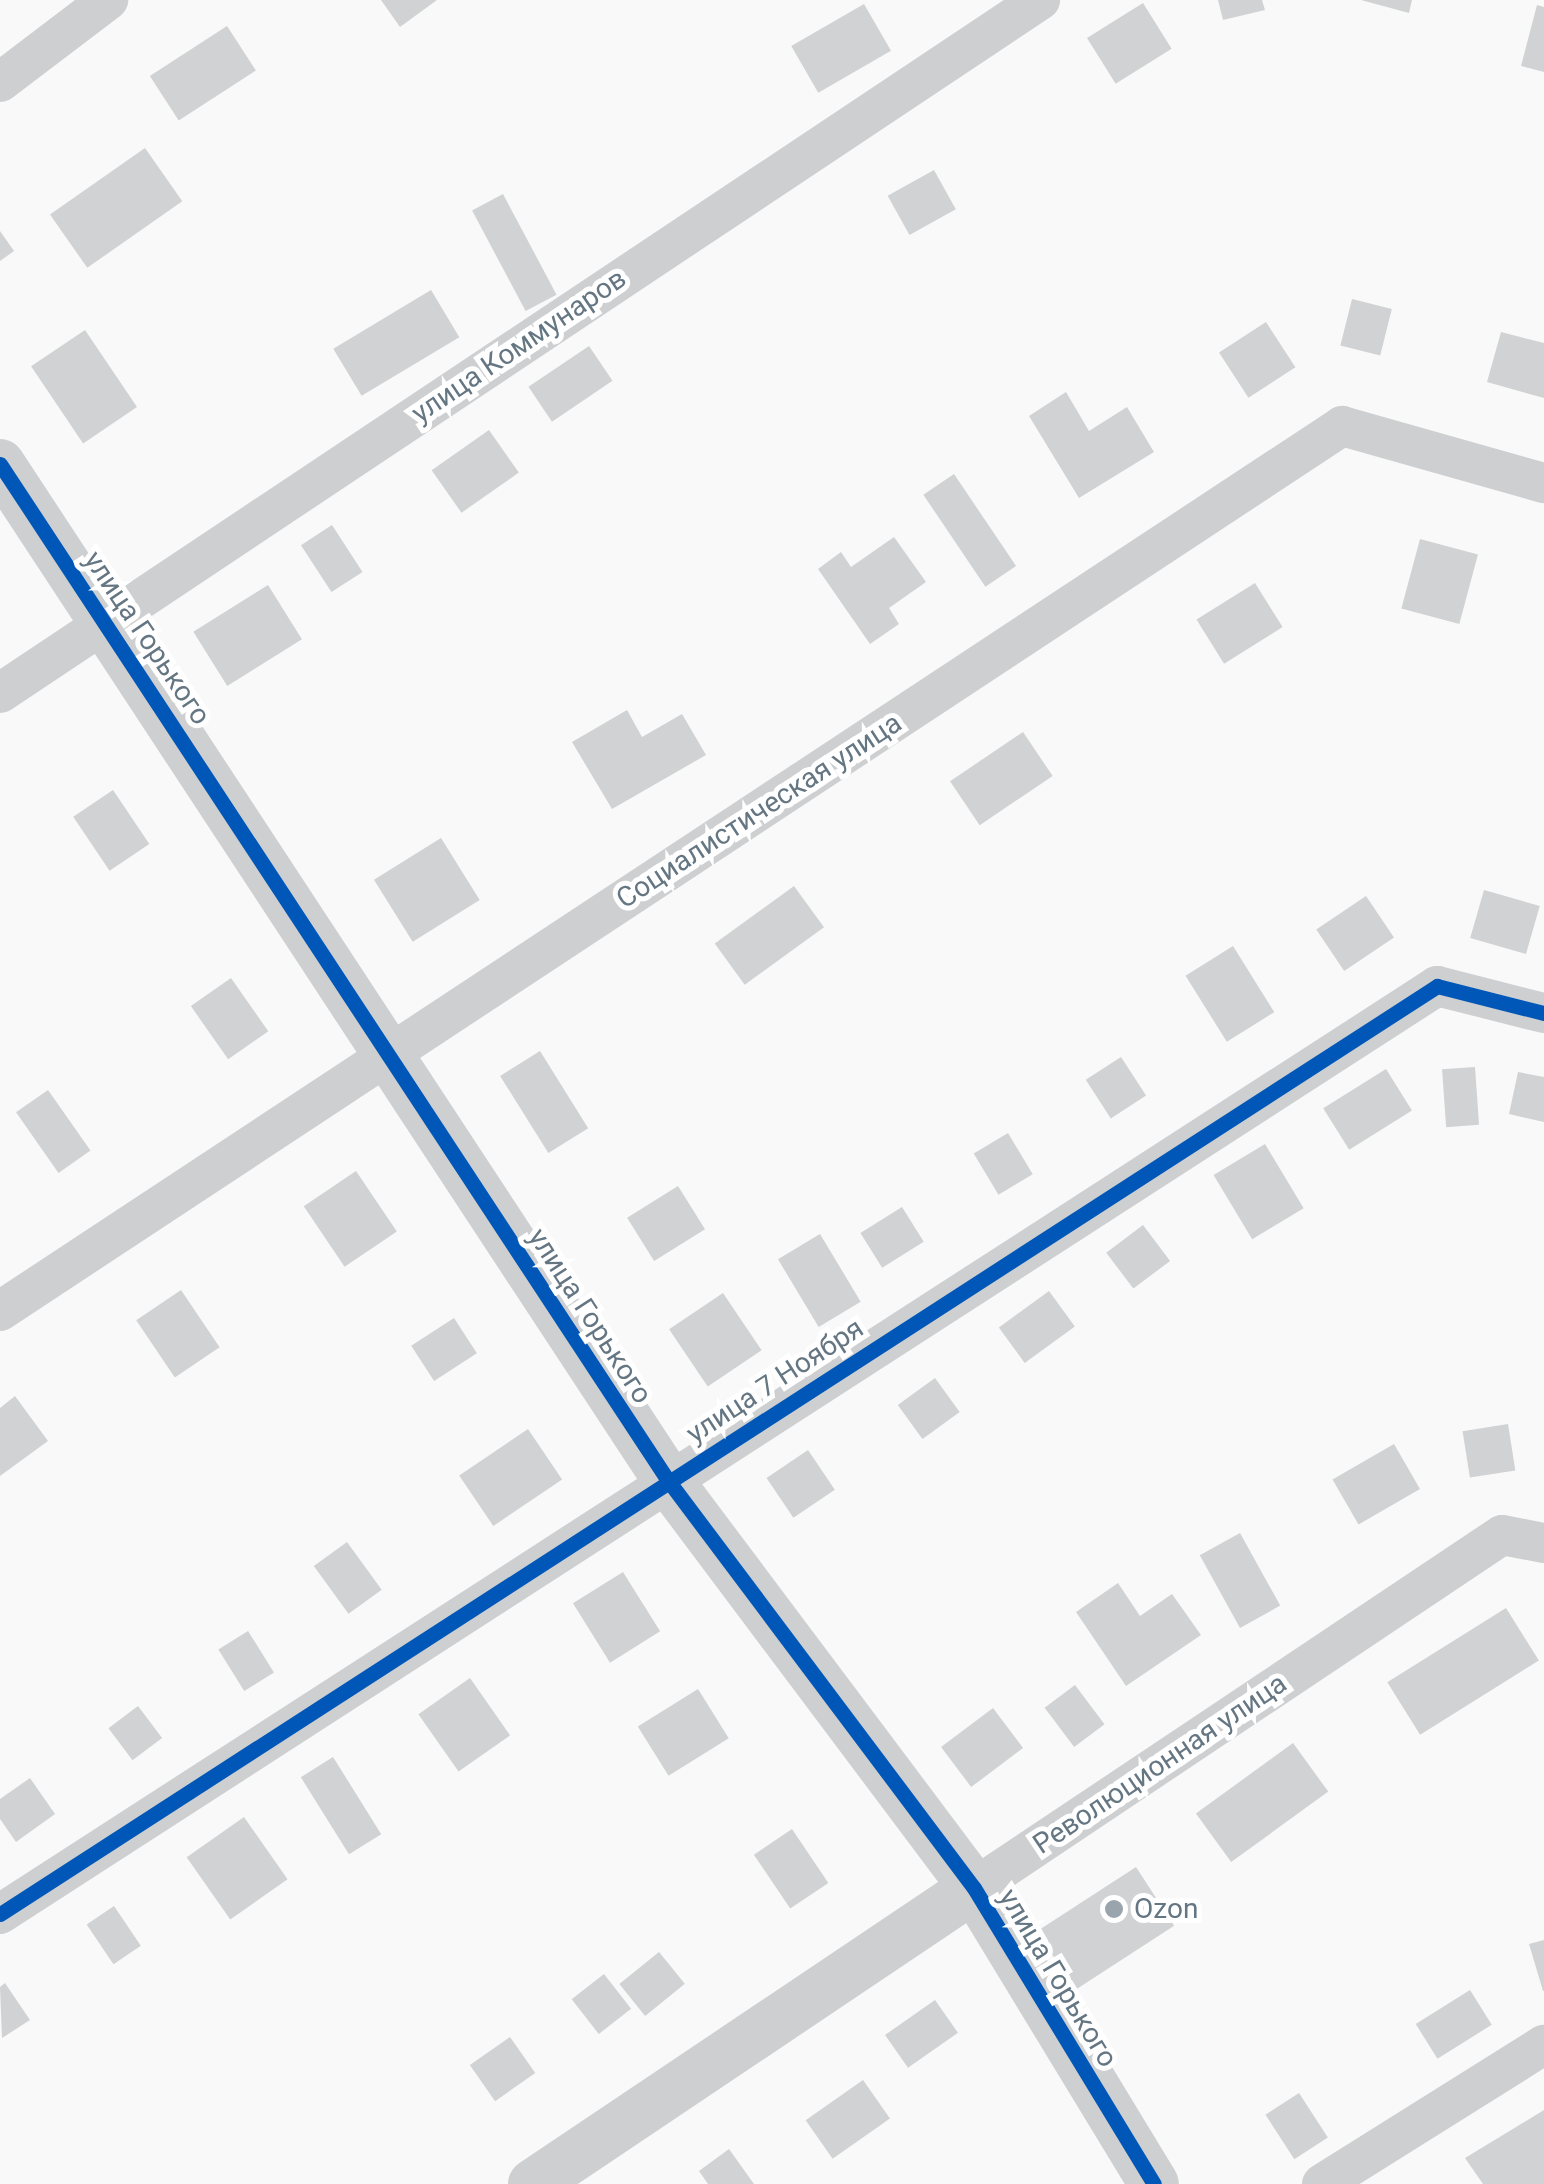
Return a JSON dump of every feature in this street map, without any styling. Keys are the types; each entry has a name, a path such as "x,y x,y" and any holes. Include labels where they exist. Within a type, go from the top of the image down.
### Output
{"street":[{"path":"0,82 108,0"},
{"name":"улица Коммунаров","path":"0,693 1040,0"},
{"name":"Социалистическая улица","path":"0,1311 1342,426 1544,483"},
{"name":"улица Горького","path":"0,464 667,1480 974,1888 1154,2184"},
{"name":"улица 7 Ноября","path":"0,1914 1437,986 1544,1012"},
{"name":"Революционная улица","path":"533,2184 1502,1534 1544,1544"},
{"path":"1322,2184 1544,2045"}],"building":[{"path":"381,0 437,0 400,27"},
{"path":"1218,0 1262,0 1265,10 1223,20"},
{"path":"1361,0 1412,0 1409,13"},
{"path":"1143,3 1172,49 1116,84 1087,38"},
{"path":"864,4 891,51 818,93 791,46"},
{"path":"1537,5 1544,7 1544,72 1521,66"},
{"path":"227,26 256,70 179,121 150,76"},
{"path":"145,148 182,201 87,268 50,215"},
{"path":"934,170 956,209 909,235 888,196"},
{"path":"503,194 557,295 526,311 472,210"},
{"path":"0,231 14,251 0,261"},
{"path":"431,290 459,337 362,396 333,349"},
{"path":"1352,299 1392,309 1380,355 1340,346"},
{"path":"1266,322 1295,367 1248,398 1219,352"},
{"path":"85,330 137,407 83,443 31,366"},
{"path":"1501,332 1544,343 1544,398 1487,382"},
{"path":"589,346 612,381 552,422 528,387"},
{"path":"1066,392 1089,431 1127,407 1154,452 1079,498 1029,416"},
{"path":"489,430 519,473 461,513 432,470"},
{"path":"954,474 1016,566 985,587 923,495"},
{"path":"332,525 362,572 331,592 301,545"},
{"path":"894,537 926,582 889,608 899,624 870,644 818,569 841,552 851,567"},
{"path":"1420,539 1478,555 1459,624 1401,609"},
{"path":"1255,583 1283,627 1224,664 1196,620"},
{"path":"268,585 302,639 227,686 193,632"},
{"path":"627,710 642,737 682,714 706,755 612,809 572,742"},
{"path":"1023,732 1053,776 980,825 950,781"},
{"path":"113,790 149,844 110,871 73,817"},
{"path":"441,838 480,900 413,942 374,880"},
{"path":"794,886 824,927 745,985 715,944"},
{"path":"1484,890 1540,906 1526,954 1470,938"},
{"path":"1366,896 1394,937 1344,971 1316,930"},
{"path":"1233,946 1274,1012 1227,1042 1186,976"},
{"path":"231,978 268,1031 228,1059 191,1006"},
{"path":"540,1051 588,1128 548,1153 500,1076"},
{"path":"1121,1057 1146,1096 1111,1118 1086,1080"},
{"path":"1475,1067 1479,1125 1446,1127 1442,1069"},
{"path":"1386,1069 1412,1111 1349,1150 1323,1108"},
{"path":"1518,1072 1544,1077 1544,1122 1509,1114"},
{"path":"48,1090 90,1151 58,1173 16,1112"},
{"path":"1008,1133 1033,1174 998,1195 974,1154"},
{"path":"1265,1144 1304,1208 1252,1239 1214,1175"},
{"path":"356,1171 397,1232 345,1267 304,1206"},
{"path":"678,1186 705,1229 654,1261 627,1218"},
{"path":"902,1207 924,1242 882,1268 860,1233"},
{"path":"1143,1225 1170,1261 1133,1289 1106,1253"},
{"path":"820,1234 861,1302 819,1327 778,1259"},
{"path":"181,1290 220,1347 175,1377 136,1320"},
{"path":"1049,1291 1075,1327 1025,1363 999,1327"},
{"path":"723,1293 762,1350 708,1387 669,1329"},
{"path":"454,1318 477,1353 434,1381 411,1346"},
{"path":"935,1378 960,1412 922,1439 898,1405"},
{"path":"15,1396 48,1441 0,1476 0,1408"},
{"path":"1508,1424 1515,1470 1470,1478 1463,1431"},
{"path":"528,1429 562,1480 493,1526 459,1475"},
{"path":"1394,1444 1420,1489 1359,1525 1333,1480"},
{"path":"808,1450 835,1490 793,1518 767,1478"},
{"path":"1240,1533 1280,1606 1240,1628 1200,1555"},
{"path":"347,1542 382,1590 349,1614 314,1566"},
{"path":"623,1572 660,1631 610,1663 573,1603"},
{"path":"1118,1583 1140,1616 1172,1594 1201,1635 1126,1686 1076,1612"},
{"path":"1506,1608 1539,1661 1420,1735 1387,1682"},
{"path":"248,1631 274,1673 244,1691 218,1650"},
{"path":"470,1678 510,1735 459,1771 418,1714"},
{"path":"1075,1685 1104,1724 1074,1747 1045,1708"},
{"path":"698,1689 729,1738 669,1776 638,1727"},
{"path":"138,1706 162,1738 133,1760 108,1728"},
{"path":"993,1708 1023,1748 971,1787 941,1747"},
{"path":"1293,1743 1328,1792 1231,1862 1196,1814"},
{"path":"333,1757 381,1834 349,1854 301,1777"},
{"path":"30,1778 55,1814 16,1842 0,1819 0,1799"},
{"path":"244,1817 288,1879 230,1919 187,1857"},
{"path":"792,1829 828,1883 790,1909 754,1855"},
{"path":"1136,1867 1174,1926 1075,1990 1037,1931"},
{"path":"114,1906 141,1946 113,1964 87,1924"},
{"path":"1544,1940 1544,1991 1543,1991 1529,1944"},
{"path":"659,1952 685,1984 645,2016 619,1984"},
{"path":"604,1974 631,2009 599,2034 572,1999"},
{"path":"5,1983 30,2020 2,2038 0,1987"},
{"path":"1470,1990 1492,2025 1437,2059 1416,2024"},
{"path":"935,2000 958,2033 908,2068 885,2035"},
{"path":"510,2037 535,2073 495,2101 470,2065"},
{"path":"863,2080 890,2119 833,2159 806,2120"},
{"path":"1299,2093 1328,2137 1294,2159 1265,2115"},
{"path":"1544,2110 1544,2184 1483,2184 1465,2158"},
{"path":"729,2149 754,2184 708,2184 699,2171"}],"cycle path":[{"path":"0,464 667,1479 974,1888 1154,2184"},
{"path":"0,1914 1437,986 1544,1013"}],"place":[{"name":"Ozon","path":"1114,1909"}]}
